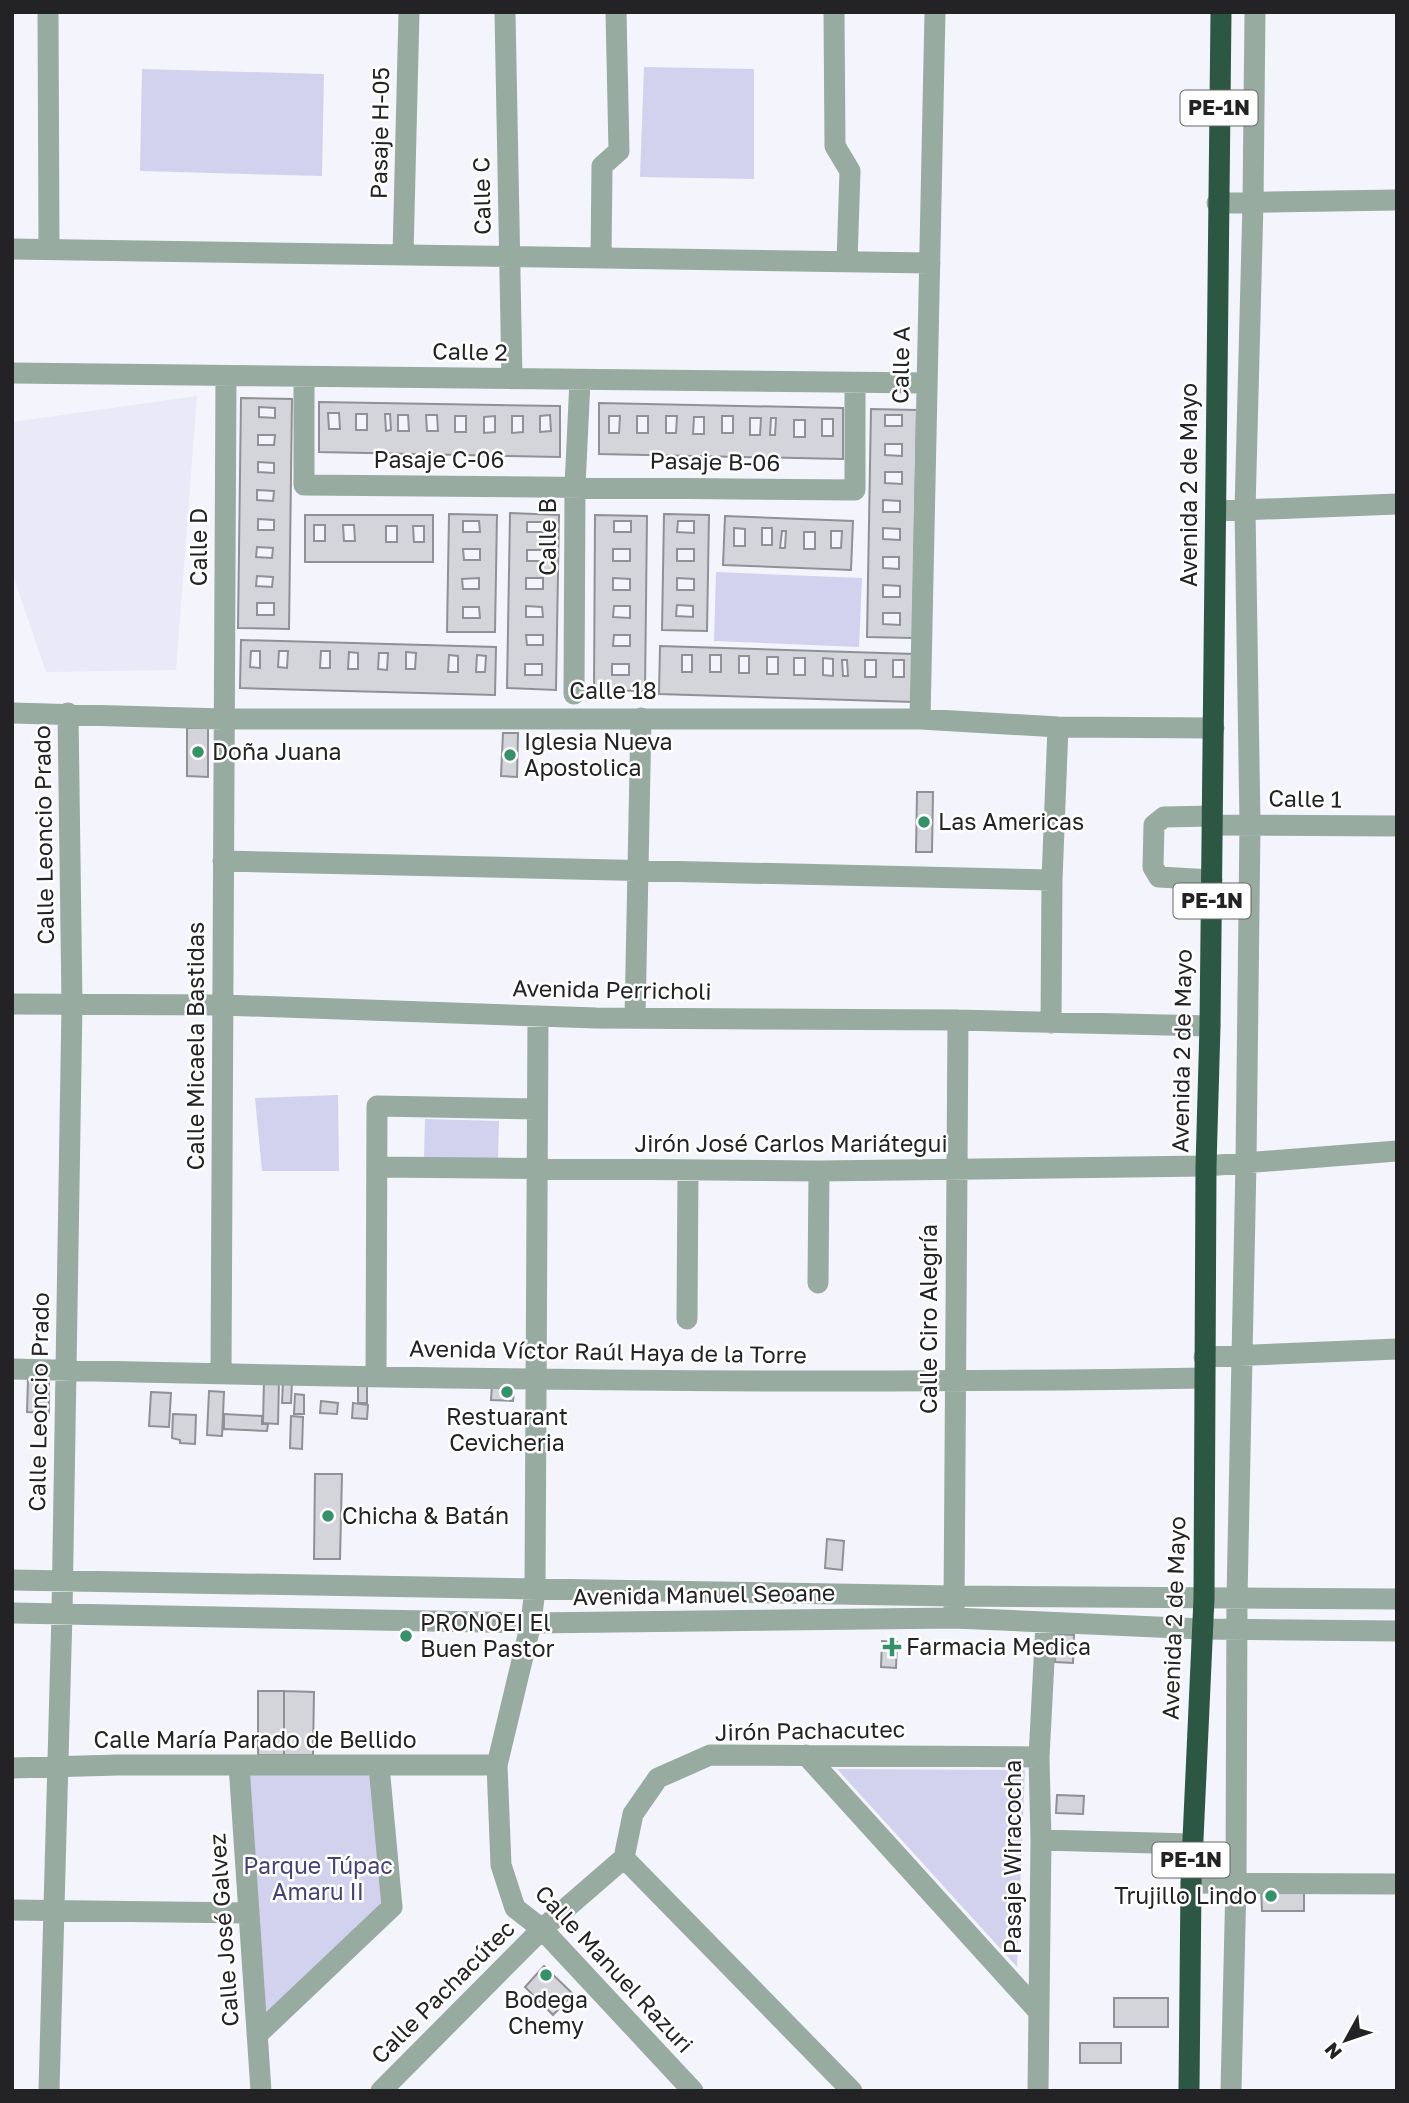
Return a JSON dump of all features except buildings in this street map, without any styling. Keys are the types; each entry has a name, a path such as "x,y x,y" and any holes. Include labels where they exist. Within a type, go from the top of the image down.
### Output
{"highway":[{"name":"Avenida 2 de Mayo","path":"1189,2091 1192,1844 1204,1598 1206,1166 1212,880 1220,12"}],"street":[{"path":"48,12 49,249"},
{"name":"Pasaje H-05","path":"403,255 409,12"},
{"name":"Calle C","path":"505,12 512,379"},
{"path":"601,258 601,166 620,151 616,12"},
{"path":"834,12 835,146 850,171 847,262"},
{"name":"Calle A","path":"920,719 935,12"},
{"path":"1231,2091 1250,824 1245,510 1255,12"},
{"path":"1217,203 1397,200"},
{"path":"12,249 930,263"},
{"name":"Calle 2","path":"12,373 927,383"},
{"name":"Calle D","path":"225,719 226,376"},
{"name":"Pasaje C-06","path":"304,377 304,485 575,486"},
{"name":"Calle B","path":"574,694 575,486 580,380"},
{"name":"Pasaje B-06","path":"575,486 855,490 855,383"},
{"path":"1216,511 1397,504"},
{"name":"Calle 18","path":"12,713 225,719 920,719 1058,727 1213,728"},
{"name":"Calle Leoncio Prado","path":"49,2091 62,1614 72,1004 68,713"},
{"path":"635,1018 641,718"},
{"name":"Calle Micaela Bastidas","path":"220,1374 225,719"},
{"path":"1051,1023 1052,880 1058,727"},
{"name":"Calle 1","path":"1212,880 1159,877 1153,867 1154,825 1164,817 1250,824 1397,826"},
{"path":"223,861 1052,880"},
{"name":"Avenida Perricholi","path":"12,1004 223,1005 538,1016 958,1020 1210,1026"},
{"name":"Calle Manuel Razuri","path":"538,1016 535,1589 531,1623 497,1765 501,1865 514,1908 542,1929 680,2087"},
{"name":"Calle Ciro Alegría","path":"954,1618 958,1020"},
{"path":"376,1376 377,1106 537,1109"},
{"name":"Jirón José Carlos Mariátegui","path":"377,1167 819,1171 1206,1166 1397,1151"},
{"path":"687,1319 688,1171"},
{"path":"818,1283 819,1171"},
{"name":"Avenida Víctor Raúl Haya de la Torre","path":"12,1369 220,1374 955,1382 1204,1367 1242,1355 1397,1349"},
{"name":"Avenida Manuel Seoane","path":"12,1580 954,1596 1397,1599"},
{"name":"Avenida Manuel Seoane","path":"12,1612 531,1623 954,1618 1201,1629 1397,1631"},
{"name":"Pasaje Wiracocha","path":"1038,2091 1041,1840 1039,1757 1046,1623"},
{"name":"Jirón Pachacutec","path":"624,1858 633,1814 658,1778 710,1755 1039,1757"},
{"path":"806,1755 1039,2012"},
{"name":"Calle José Galvez","path":"239,1765 261,2091"},
{"name":"Calle María Parado de Bellido","path":"12,1768 497,1765"},
{"path":"257,2035 392,1907 379,1766"},
{"path":"1041,1840 1192,1844"},
{"path":"542,1929 624,1858 852,2091"},
{"path":"1191,1883 1397,1884"},
{"path":"12,1910 248,1913"},
{"name":"Calle Pachacútec","path":"381,2091 542,1929"}],"shaded area":[{"path":"197,396 176,670 46,672 12,572 12,422"}],"green space":[{"path":"644,67 754,69 754,179 640,177"},
{"path":"142,69 324,74 322,176 140,171"},
{"path":"716,572 862,578 859,647 714,641"},
{"path":"338,1095 339,1171 262,1171 255,1098"},
{"path":"425,1119 499,1121 498,1160 424,1158"},
{"name":"Parque Túpac Amaru II","path":"241,1767 374,1769 392,1907 257,2035"},
{"path":"837,1769 1025,1770 1017,1967"}],"place":[{"name":"Doña Juana","path":"198,752"},
{"name":"Iglesia Nueva Apostolica","path":"510,755"},
{"name":"Las Americas","path":"924,822"},
{"name":"Restuarant Cevicheria","path":"507,1392"},
{"name":"Chicha & Batán","path":"328,1516"},
{"name":"PRONOEI El Buen Pastor","path":"406,1636"},
{"name":"Farmacia Medica","path":"892,1647"},
{"name":"Trujillo Lindo","path":"1271,1896"},
{"name":"Bodega Chemy","path":"546,1975"}]}
